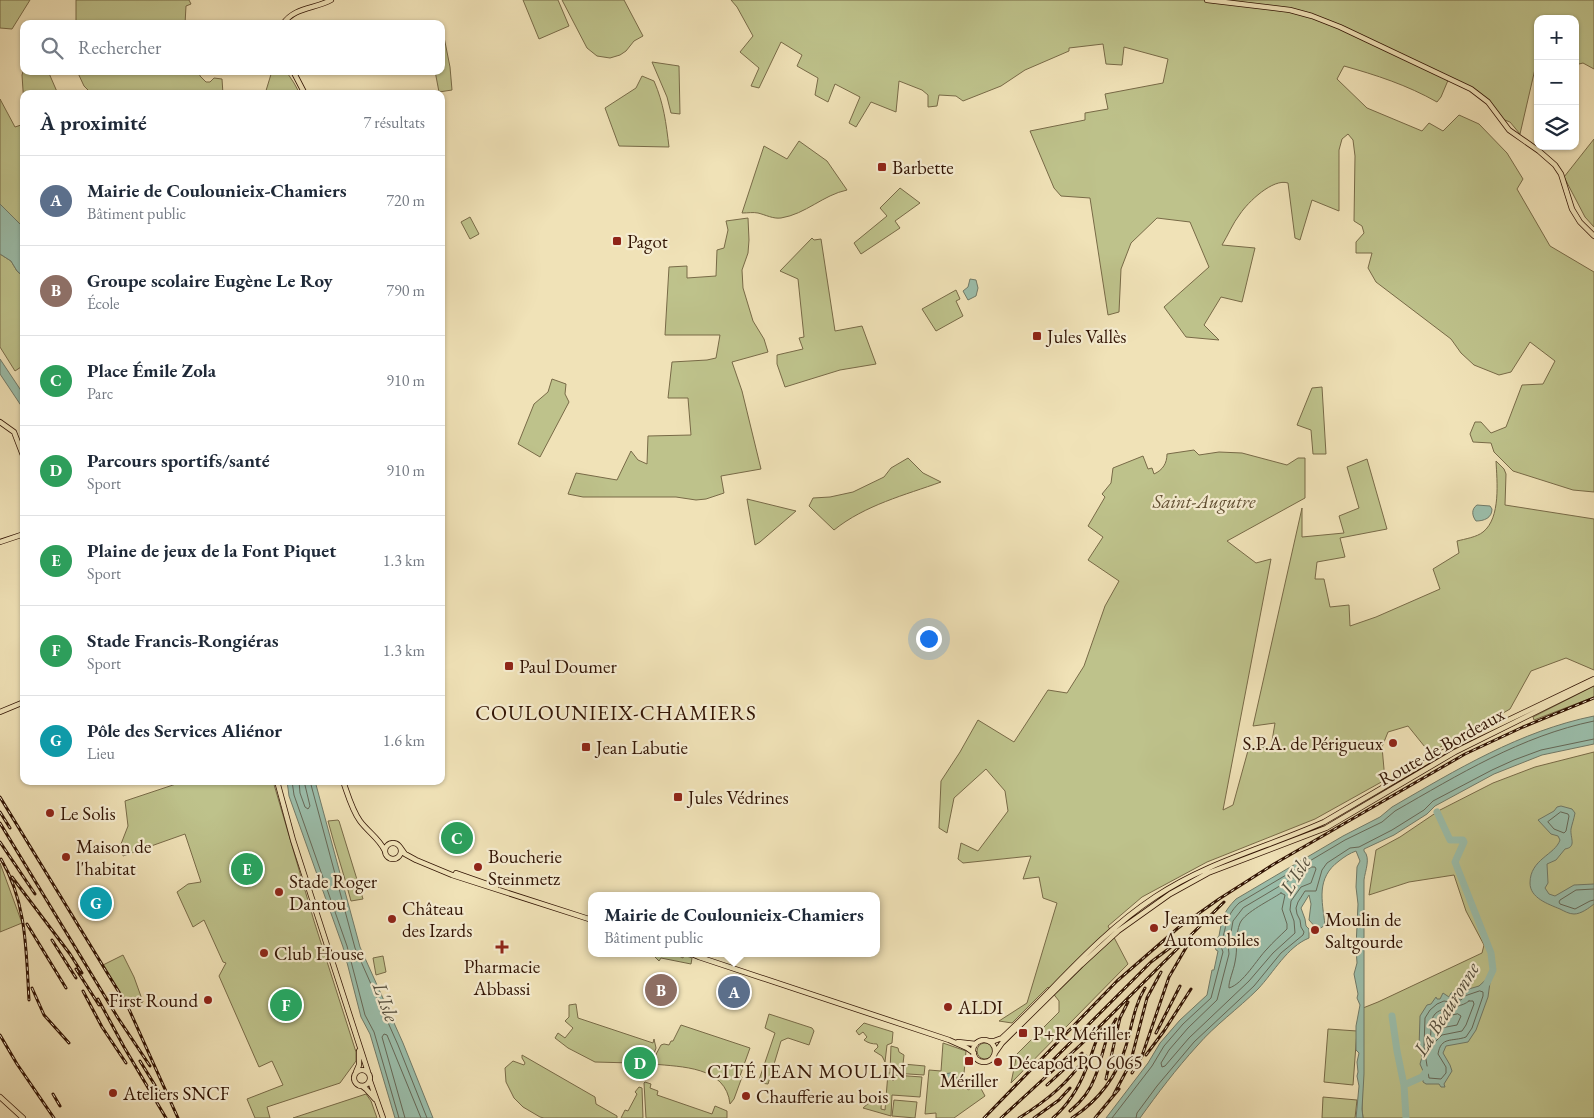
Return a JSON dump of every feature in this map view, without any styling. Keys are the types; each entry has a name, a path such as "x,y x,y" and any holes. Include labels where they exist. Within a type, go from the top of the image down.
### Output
{"main road":[{"path":"286,20 296,12 331,0"},
{"path":"1207,0 1290,10 1312,16 1340,27 1470,89 1488,102 1508,130 1539,151 1555,165 1572,209 1580,222 1594,236"},
{"path":"295,75 303,90"},
{"path":"0,422 14,432 20,448"},
{"path":"0,542 20,535"},
{"name":"Route de Bordeaux","path":"1303,835 1452,748 1594,678"},
{"name":"Route de Bordeaux","path":"1303,835 1326,828 1455,752 1594,683"},
{"path":"0,712 20,704"},
{"path":"278,785 293,840 383,1118"},
{"path":"345,785 356,815 381,843 389,858 397,857 416,860"},
{"path":"366,828 384,840 397,844 405,854 416,860 588,919"},
{"path":"949,1040 976,1044 982,1040 996,1041 1002,1038 1124,918 1155,896 1188,877 1229,858 1303,835"},
{"path":"702,957 949,1040 967,1048 978,1059 983,1061 991,1059 1002,1043 1081,965 1118,931 1145,910 1182,886 1208,873 1303,835"},
{"path":"385,851 387,845 392,843"},
{"path":"397,857 400,853 400,848"},
{"path":"357,1040 360,1059 354,1081 372,1095 379,1106"},
{"path":"989,1041 994,1046 995,1053"},
{"path":"974,1053 976,1044"},
{"path":"356,1072 361,1069 368,1072"},
{"path":"362,1086 367,1085 370,1081"},
{"path":"0,1097 23,1118"}],"green space":[{"path":"0,0 30,0 12,29 0,28"},
{"path":"76,0 189,0 191,4 186,6 185,20 76,20"},
{"path":"523,0 558,0 569,26 539,39"},
{"path":"562,0 624,0 643,36 634,41 620,55 610,58 597,56 587,48"},
{"path":"731,0 1594,0 1594,69 1583,63 1579,64 1579,15 1534,15 1534,73 1520,134 1510,122 1502,119 1488,99 1449,78 1437,102 1391,81 1344,66 1337,79 1367,108 1422,131 1429,123 1443,131 1459,115 1479,124 1507,153 1523,179 1517,189 1550,246 1594,272 1594,492 1573,490 1513,471 1494,452 1491,443 1473,442 1470,434 1475,422 1481,422 1491,433 1506,427 1522,385 1543,384 1555,361 1530,342 1511,372 1499,375 1474,365 1461,353 1451,339 1376,282 1368,268 1372,253 1356,253 1356,242 1364,233 1362,226 1354,221 1355,156 1353,140 1348,134 1342,139 1339,150 1339,211 1312,200 1300,240 1295,238 1288,183 1275,184 1261,192 1240,214 1222,245 1255,248 1242,302 1221,297 1204,325 1219,340 1186,337 1164,307 1209,267 1190,222 1157,218 1131,243 1121,269 1119,312 1108,315 1090,198 1061,196 1054,188 1030,131 1085,120 1085,113 1108,109 1105,94 1163,83 1168,59 1124,47 1122,65 1106,64 1103,44 1069,48 1069,51 1025,70 1001,86 963,101 956,96 939,95 937,106 928,107 928,95 922,90 899,81 896,112 871,102 856,127 849,123 860,97 835,84 828,102 815,95 818,78 797,66 802,55 781,42 759,88 751,86 759,68 740,52 753,36"},
{"path":"445,42 452,90 439,90 436,75 445,75"},
{"path":"652,62 679,66 680,114 671,113 667,97"},
{"path":"22,75 50,75 56,90 23,90"},
{"path":"79,75 200,75 206,82 210,82 214,78 222,79 223,90 88,90"},
{"path":"271,75 289,75 298,90 266,90"},
{"path":"642,76 654,81 664,114 669,147 619,146 605,108 636,88"},
{"path":"0,99 15,127 20,125 20,224 0,204"},
{"path":"1594,139 1594,227 1585,217 1564,177"},
{"path":"799,141 827,161 847,190 838,192 798,213 781,218 756,213 742,213 764,146 787,159"},
{"path":"900,188 920,203 895,221 900,228 861,254 854,243 887,216 880,208"},
{"path":"470,217 479,234 470,239 461,222"},
{"path":"748,218 749,240 748,253 742,270 743,288 753,321 764,339 768,352 732,362 742,391 761,469 721,476 724,493 706,499 696,500 676,497 583,497 568,494 576,473 617,480 631,451 638,460 647,464 648,436 691,435 688,398 668,398 672,362 716,358 720,335 665,335 669,267 687,266 687,278 716,276 717,250 724,248 728,230 726,221"},
{"path":"812,238 814,240 821,239 835,331 862,326 876,364 840,370 785,387 777,364 777,355 803,349 799,338 804,337 798,279 780,271"},
{"path":"0,254 11,261 20,274 20,368 15,371 0,347"},
{"path":"956,290 960,299 956,301 963,316 936,331 922,309"},
{"path":"552,379 566,384 565,394 569,402 540,457 518,444 534,404 548,392"},
{"path":"1322,387 1326,454 1313,454 1311,430 1297,425 1312,388"},
{"name":"Saint-Augutre","path":"1194,450 1199,455 1219,452 1242,453 1287,465 1298,458 1305,458 1305,498 1227,541 1256,563 1271,559 1223,810 1233,805 1249,747 1271,747 1275,723 1253,726 1302,508 1302,537 1344,533 1339,516 1359,508 1347,467 1367,459 1387,529 1340,538 1345,557 1317,562 1315,579 1324,579 1330,607 1349,605 1350,626 1376,617 1440,589 1433,569 1459,553 1457,541 1480,534 1489,526 1493,518 1497,499 1496,461 1506,474 1505,505 1594,519 1594,670 1566,658 1531,671 1510,709 1460,738 1429,752 1408,726 1388,732 1382,747 1385,780 1315,819 1207,862 1142,897 1108,926 1128,964 1011,1083 1017,1054 1059,1012 1059,1001 1048,987 1012,1023 999,1021 1027,1003 1057,903 1043,898 1039,877 1023,879 1031,856 963,863 958,859 961,843 978,851 1008,811 1005,791 986,769 954,798 947,833 939,828 941,781 978,720 1014,742 1048,690 1067,693 1084,666 1105,606 1119,581 1088,560 1103,537 1088,526 1105,497 1102,494 1111,483 1113,468 1143,456 1148,469 1152,468 1154,474 1164,466 1167,454"},
{"path":"908,458 923,473 941,482 872,507 834,530 809,506 813,498 830,497 853,492 884,477 891,468"},
{"path":"747,499 796,511 755,545"},
{"path":"1594,686 1594,697 1534,720 1533,717"},
{"path":"1594,752 1594,1118 1363,1118 1363,1008 1482,953 1484,945 1466,911 1454,875 1409,882 1369,895 1376,850 1400,837 1440,810 1493,783 1535,767"},
{"path":"173,785 274,785 314,921 356,1052 356,1061 340,1083 267,1107 270,1118 255,1118 247,1099 283,1085 272,1061 259,1067 219,976 226,963 223,962 204,920 193,927 177,892 188,884 201,882 185,834 123,856 121,844 128,826 125,801"},
{"path":"338,820 363,899 351,901 328,821"},
{"path":"0,863 22,923 0,932"},
{"path":"123,955 134,977 143,1002 129,1006 103,965"},
{"path":"383,956 386,972 376,975 373,958"},
{"path":"655,957 692,958 691,964 661,958 659,961"},
{"path":"576,1004 578,1018 653,1043 654,1039 656,1048 650,1060 633,1066 632,1063 595,1062 568,1048 555,1038 558,1033 565,1038 573,1028 565,1021 569,1017 569,1005"},
{"path":"769,1014 812,1028 814,1031 809,1045 788,1038 781,1041 768,1084 761,1083 759,1080 775,1033 765,1028"},
{"path":"864,1023 893,1032 892,1043 887,1045 885,1062 882,1056 874,1051 878,1047 877,1044 864,1040 867,1037 863,1032 859,1035 856,1031"},
{"path":"681,1025 750,1048 740,1076 742,1077 734,1099 730,1104 727,1091 711,1075 689,1068 653,1064 652,1062 661,1045 669,1045 673,1041"},
{"path":"1328,1029 1357,1031 1353,1085 1324,1082"},
{"path":"943,1043 966,1051 963,1085 968,1090 978,1083 985,1096 954,1118 936,1118 936,1113 925,1114 929,1070 941,1071"},
{"path":"985,1043 991,1045 993,1051 991,1057 985,1059 979,1057 977,1051 979,1045"},
{"path":"891,1046 898,1048 899,1052 904,1055 903,1064 925,1066 924,1075 893,1073 893,1081 894,1075 922,1077 920,1097 892,1095 891,1116 863,1108 870,1102 873,1103 882,1093 881,1109 885,1110 888,1073 890,1073"},
{"path":"522,1055 595,1097 596,1104 617,1116 617,1118 544,1118 523,1107 514,1098 506,1082 505,1068 513,1061 524,1065"},
{"path":"645,1082 651,1084 650,1088 658,1091 657,1095 712,1114 715,1106 727,1111 727,1118 646,1118"},
{"path":"639,1087 642,1088 643,1118 621,1118 625,1110 628,1111 637,1094 635,1092"},
{"path":"366,1094 371,1101 377,1118 293,1118"},
{"path":"1323,1097 1357,1100 1355,1118 1322,1118"},
{"path":"894,1100 917,1102 915,1118 892,1116"}],"water":[{"path":"0,204 20,224 20,274 11,261 0,254"},
{"path":"970,279 976,280 978,288 976,296 968,300 963,291 968,287"},
{"path":"0,359 20,389 20,404 0,374"},
{"path":"1477,505 1490,506 1492,509 1489,517 1485,520 1476,521 1473,513"},
{"name":"L'Isle","path":"1594,716 1594,744 1542,755 1494,774 1435,806 1427,814 1394,835 1364,849 1367,861 1364,880 1363,1118 1356,1118 1359,1086 1357,1062 1359,1053 1356,1050 1356,1026 1360,1005 1357,998 1354,974 1357,963 1357,867 1360,861 1356,851 1339,861 1327,875 1324,882 1322,898 1325,925 1318,930 1309,920 1311,904 1309,895 1301,908 1306,926 1309,929 1309,938 1294,947 1258,989 1204,1038 1174,1072 1140,1118 1106,1118 1148,1063 1160,1043 1180,1020 1207,995 1218,951 1215,948 1215,941 1219,936 1222,920 1226,912 1236,899 1343,836 1380,817 1392,807 1416,793 1489,753 1540,731"},
{"path":"288,785 316,785 360,947 403,1043 433,1118 395,1118 370,1034 361,1017 343,947 289,796"},
{"path":"1561,806 1572,809 1575,813 1571,829 1572,844 1556,860 1547,864 1548,883 1545,888 1549,894 1555,896 1574,885 1594,884 1594,904 1577,914 1572,914 1540,900 1533,893 1530,883 1534,868 1553,850 1560,840 1558,836 1551,834 1538,820"},
{"path":"1491,975 1488,997 1476,1030 1468,1042 1446,1046 1443,1053 1452,1071 1444,1084 1445,1087 1441,1087 1439,1084 1426,1084 1423,1082 1423,1071 1420,1064 1422,1057 1419,1048 1420,1016 1427,1005 1431,1004 1436,997 1440,999 1443,993 1449,997 1451,993 1457,992 1459,995 1462,991 1479,986"},
{"path":"947,1073 953,1073 957,1080 953,1087 947,1087 943,1083 943,1077"}],"waterway":[{"name":"La Beauronne","path":"1437,812 1450,840 1463,840 1464,842 1455,862 1491,953 1493,970 1487,983"},
{"name":"La Beauronne","path":"1392,1016 1404,1085"},
{"name":"La Beauronne","path":"1406,1118 1404,1085 1422,1077 1427,1070"}],"railway":[{"path":"984,1118 1117,981 1178,928 1219,899 1274,864 1465,754 1523,727 1594,698"},
{"path":"0,797 128,1007 178,1118"},
{"path":"0,812 10,828"},
{"path":"0,823 118,1018 150,1066"},
{"path":"0,842 35,894"},
{"path":"1,859 16,893 24,928 29,1000"},
{"path":"12,877 82,973"},
{"path":"1001,1118 1088,1038 1224,902"},
{"path":"27,924 66,988"},
{"path":"52,940 76,978"},
{"path":"1045,1068 1151,962 1175,944"},
{"path":"1132,1073 1142,1056 1169,977 1187,946"},
{"path":"76,969 99,1005"},
{"path":"1114,1094 1130,1064 1147,998 1161,972"},
{"path":"1156,1033 1180,986"},
{"path":"32,988 44,1015 69,1043"},
{"path":"1072,1118 1098,1096 1112,1077 1122,1057 1136,1009 1145,988"},
{"path":"1146,1055 1191,989"},
{"path":"83,991 102,1027 126,1063"},
{"path":"98,999 166,1118"},
{"path":"1106,1079 1120,1018 1128,1002"},
{"path":"1070,1111 1091,1087 1106,1040 1116,1019"},
{"path":"1053,1118 1068,1102 1076,1089 1102,1029"},
{"path":"0,1035 17,1064 54,1118"},
{"path":"1047,1085 1082,1053"},
{"path":"1019,1118 1056,1091 1072,1075 1086,1056"},
{"path":"140,1061 161,1095"},
{"path":"1034,1118 1059,1100 1070,1088"},
{"path":"1095,1118 1119,1089"},
{"path":"53,1094 60,1106"}],"place":[{"name":"Barbette","path":"882,167"},
{"name":"Pagot","path":"617,241"},
{"name":"Jules Vallès","path":"1037,336"},
{"name":"Paul Doumer","path":"509,666"},
{"name":"S.P.A. de Périgueux","path":"1393,743"},
{"name":"Jean Labutie","path":"586,747"},
{"name":"Jules Védrines","path":"678,797"},
{"name":"Le Solis","path":"50,813"},
{"name":"Place Émile Zola","path":"457,838"},
{"name":"Maison de l'habitat","path":"66,857"},
{"name":"Boucherie Steinmetz","path":"478,867"},
{"name":"Plaine de jeux de la Font Piquet","path":"247,869"},
{"name":"Stade Roger Dantou","path":"279,892"},
{"name":"Pôle des Services Aliénor","path":"96,903"},
{"name":"Château des Izards","path":"392,919"},
{"name":"Jeammet Automobiles","path":"1154,928"},
{"name":"Moulin de Saltgourde","path":"1315,930"},
{"name":"Pharmacie Abbassi","path":"502,947"},
{"name":"Club House","path":"264,953"},
{"name":"Groupe scolaire Eugène Le Roy","path":"661,990"},
{"name":"Mairie de Coulounieix-Chamiers","path":"734,992"},
{"name":"First Round","path":"208,1000"},
{"name":"Stade Francis-Rongiéras","path":"286,1005"},
{"name":"ALDI","path":"948,1007"},
{"name":"P+R Mériller","path":"1023,1033"},
{"name":"Mériller","path":"969,1061"},
{"name":"Décapod PO 6065","path":"998,1062"},
{"name":"Parcours sportifs/santé","path":"640,1063"},
{"name":"Ateliers SNCF","path":"113,1093"},
{"name":"Chaufferie au bois","path":"746,1096"}],"district":[{"name":"COULOUNIEIX-CHAMIERS","path":"616,713"},
{"name":"CITÉ JEAN MOULIN","path":"807,1071"}]}
